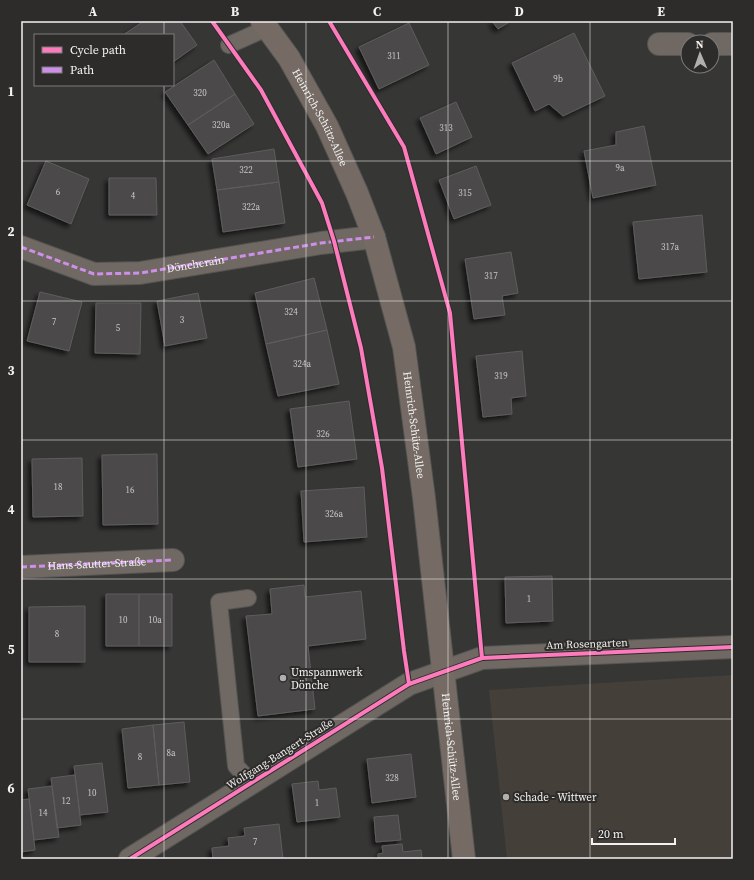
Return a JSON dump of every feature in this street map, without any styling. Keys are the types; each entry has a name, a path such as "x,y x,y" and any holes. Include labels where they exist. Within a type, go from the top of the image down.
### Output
{"main road":[{"name":"Heinrich-Schütz-Allee","path":"264,24 289,58 327,126 357,193 374,238 404,347 444,671 464,859"}],"street":[{"path":"659,44 680,44"},
{"path":"720,44 733,44"},
{"name":"Döncherain","path":"21,247 94,274 140,273 321,243 374,238"},
{"name":"Hans-Sautter-Straße","path":"21,567 173,560"},
{"name":"Am Rosengarten","path":"444,671 482,658 733,647"},
{"name":"Wolfgang-Bangert-Straße","path":"130,859 410,684 444,671"}],"lane":[{"path":"229,45 264,24"},
{"path":"248,598 219,602 236,766 252,783"}],"shaded area":[{"path":"733,675 733,857 727,859 507,859 489,690"}],"building":[{"path":"144,21 180,21 197,45 174,61 174,34 124,34"},
{"path":"492,21 511,21 498,29"},
{"path":"409,23 429,65 379,89 359,47"},
{"path":"574,33 605,96 563,116 549,104 535,111 512,63"},
{"path":"214,60 235,94 188,125 165,92"},
{"path":"235,94 254,124 208,154 188,125"},
{"path":"456,102 472,137 436,154 420,118"},
{"path":"644,126 656,185 593,198 584,151 616,145 616,132"},
{"path":"274,149 279,182 217,190 212,159"},
{"path":"46,161 89,179 71,224 27,205"},
{"path":"476,166 491,205 454,219 439,180"},
{"path":"109,178 156,178 157,215 109,215"},
{"path":"279,182 285,223 223,232 217,190"},
{"path":"702,215 707,272 639,279 633,222"},
{"path":"511,252 518,293 502,296 505,315 474,319 465,259"},
{"path":"314,278 327,330 266,344 255,293"},
{"path":"40,292 82,302 69,351 27,341"},
{"path":"198,293 207,338 165,346 157,301"},
{"path":"96,303 141,303 140,354 95,353"},
{"path":"327,330 339,384 278,396 266,344"},
{"path":"522,351 526,396 511,398 512,414 483,417 476,356"},
{"path":"349,401 357,459 298,467 290,409"},
{"path":"157,454 158,524 103,525 102,455"},
{"path":"82,458 83,516 33,517 32,459"},
{"path":"364,487 367,537 304,542 301,491"},
{"path":"552,576 553,621 506,623 505,577"},
{"name":"Umspannwerk Dönche","path":"304,585 305,597 361,591 366,639 308,646 315,709 258,716 246,616 272,614 270,589"},
{"path":"106,594 139,594 139,646 106,646"},
{"path":"139,594 172,594 172,646 139,646"},
{"path":"85,606 85,662 29,662 29,607"},
{"path":"184,722 190,782 159,785 153,725"},
{"path":"153,725 159,785 128,788 122,729"},
{"path":"411,754 416,797 372,803 367,759"},
{"path":"102,763 108,812 80,815 74,766"},
{"path":"75,775 81,825 57,828 51,778"},
{"path":"318,781 319,790 336,788 340,817 297,822 292,784"},
{"path":"52,786 59,837 34,840 28,789"},
{"path":"29,799 35,850 21,852 21,800"},
{"path":"398,815 401,840 376,842 374,817"},
{"path":"279,824 283,859 213,859 212,848 229,846 228,838 245,836 244,828"},
{"path":"402,844 403,852 421,850 422,859 378,859 378,854 383,853 382,846"}],"marked path":[{"path":"21,247 94,274 140,273 321,243 374,237"},
{"path":"21,567 173,560"}],"cycle path":[{"path":"212,21 261,90 322,203 334,241 361,348 382,468 409,684"},
{"path":"329,21 404,147 450,313 482,658"},
{"path":"130,859 409,684 482,658 733,647"}],"place":[{"name":"Umspannwerk Dönche","path":"283,678"},
{"name":"Schade - Wittwer","path":"506,797"}]}
